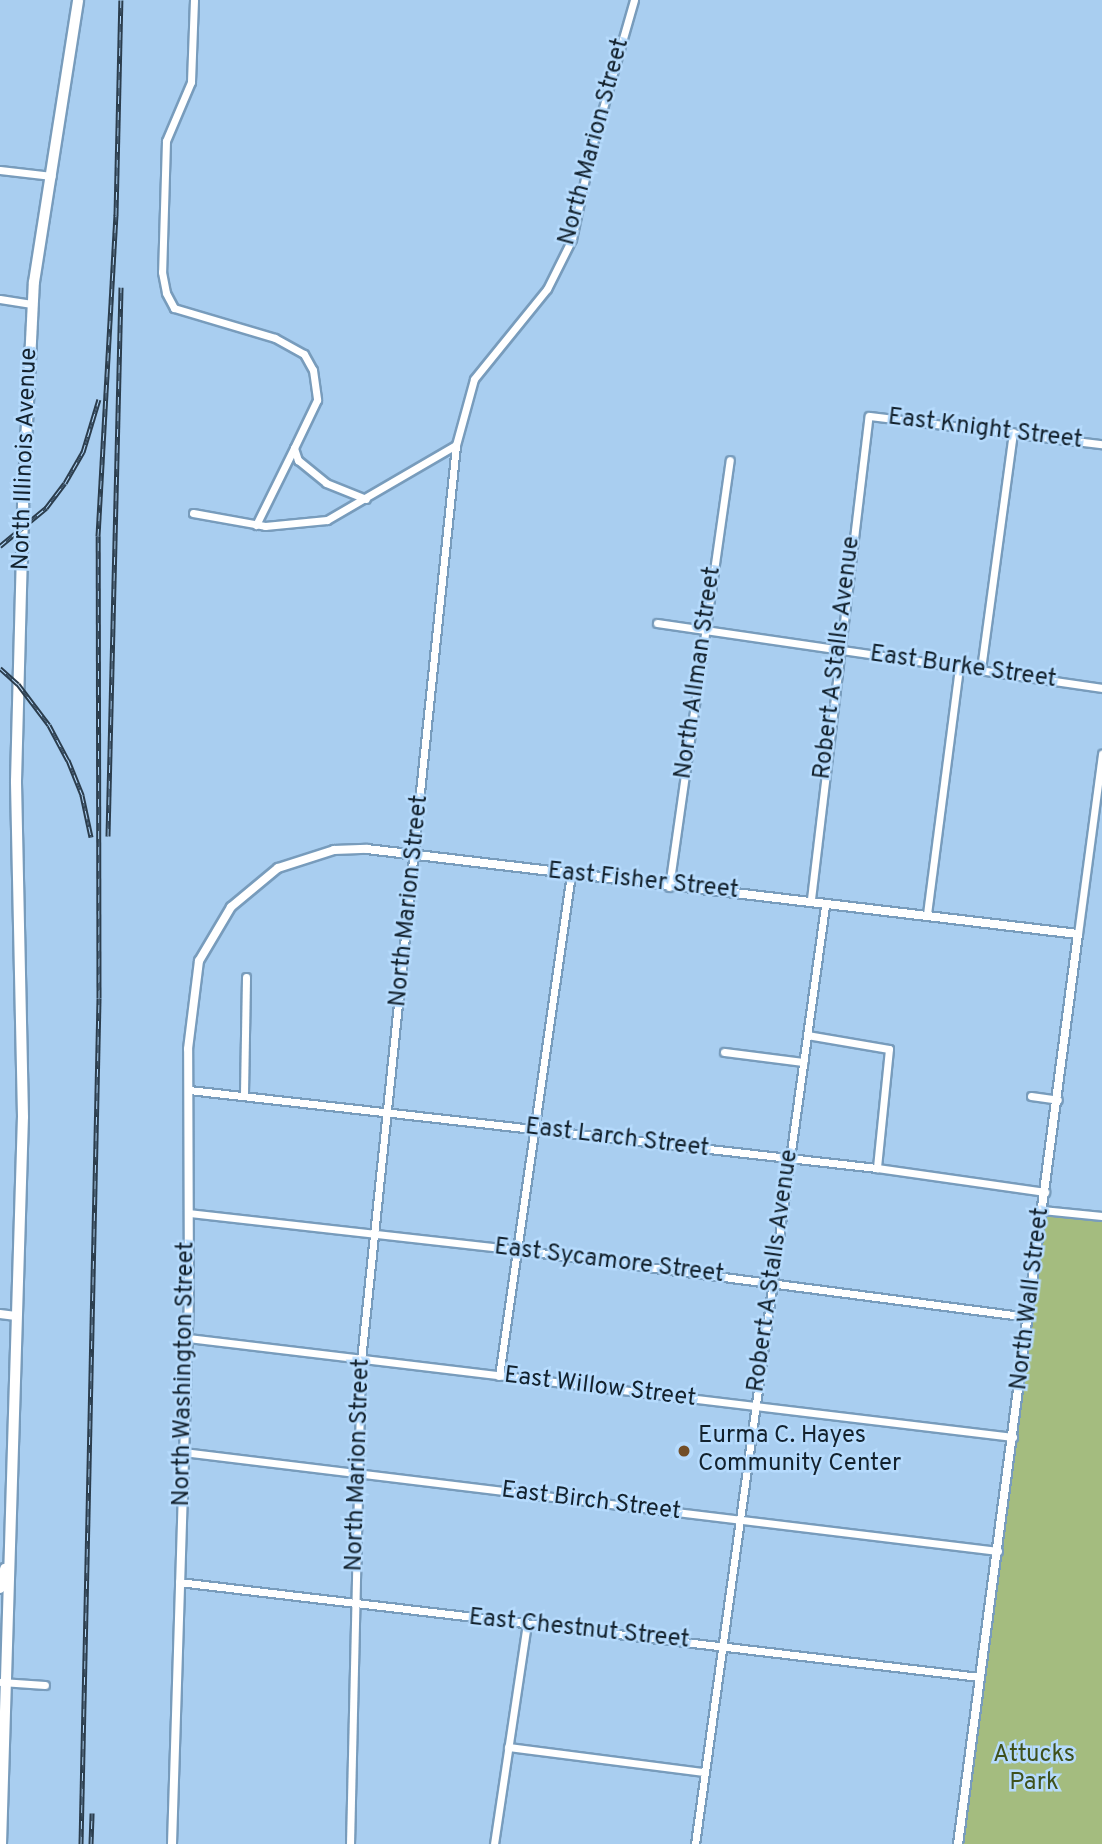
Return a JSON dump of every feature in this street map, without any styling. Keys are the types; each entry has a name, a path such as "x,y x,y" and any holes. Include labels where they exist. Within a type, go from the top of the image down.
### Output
{"main road":[{"name":"North Illinois Avenue","path":"1,1844 2,1682 9,1618 7,1563 23,1117 16,781 33,304 78,0"},
{"path":"0,1588 7,1563"}],"street":[{"path":"194,0 191,82 166,141 162,272 166,293 174,308 275,338 304,354 313,370 317,400 256,525"},
{"name":"North Marion Street","path":"351,1844 356,1473 361,1360 456,445 474,379 547,289 572,239 591,150 634,0"},
{"path":"0,170 52,176"},
{"path":"0,299 33,304"},
{"name":"East Knight Street","path":"869,416 1102,444"},
{"name":"Robert A Stalls Avenue","path":"811,900 838,650 869,416"},
{"path":"981,669 1013,432"},
{"path":"193,513 256,525 327,520 456,445"},
{"path":"294,448 298,460 326,482 366,499"},
{"name":"North Allman Street","path":"669,887 730,460"},
{"name":"East Burke Street","path":"657,623 1102,688"},
{"path":"927,914 959,668"},
{"name":"North Wall Street","path":"958,1844 1078,934 1098,806 1102,754"},
{"name":"East Fisher Street","path":"227,912 252,886 302,857 356,849 669,887 811,900 825,905 927,914 1078,934"},
{"path":"499,1376 571,874"},
{"name":"Robert A Stalls Avenue","path":"695,1844 825,905"},
{"name":"North Washington Street","path":"172,1844 188,1338 190,1009 199,961 227,912"},
{"path":"244,1093 246,977"},
{"path":"807,1035 889,1049 877,1168"},
{"path":"724,1052 803,1062"},
{"name":"East Larch Street","path":"189,1090 244,1093 790,1161 877,1168 1045,1192"},
{"path":"1031,1096 1058,1100"},
{"path":"1042,1210 1102,1216"},
{"name":"East Sycamore Street","path":"188,1213 518,1250 1028,1317"},
{"path":"0,1314 16,1316"},
{"name":"East Willow Street","path":"188,1338 1013,1437"},
{"name":"East Birch Street","path":"183,1452 998,1551"},
{"name":"East Chestnut Street","path":"179,1582 979,1677"},
{"path":"494,1844 527,1624"},
{"path":"2,1682 45,1685"},
{"path":"508,1747 704,1772"}],"green space":[{"name":"Attucks Park","path":"1042,1210 1102,1216 1102,1844 955,1844"}],"railway":[{"path":"81,1844 99,998 98,536 116,215 121,0"},
{"path":"108,836 121,287"},
{"path":"0,546 46,508 65,483 83,452 99,399"},
{"path":"0,668 18,684 49,725 68,760 82,795 91,837"},
{"path":"91,1844 92,1813"}],"place":[{"name":"Eurma C. Hayes Community Center","path":"684,1451"}]}
